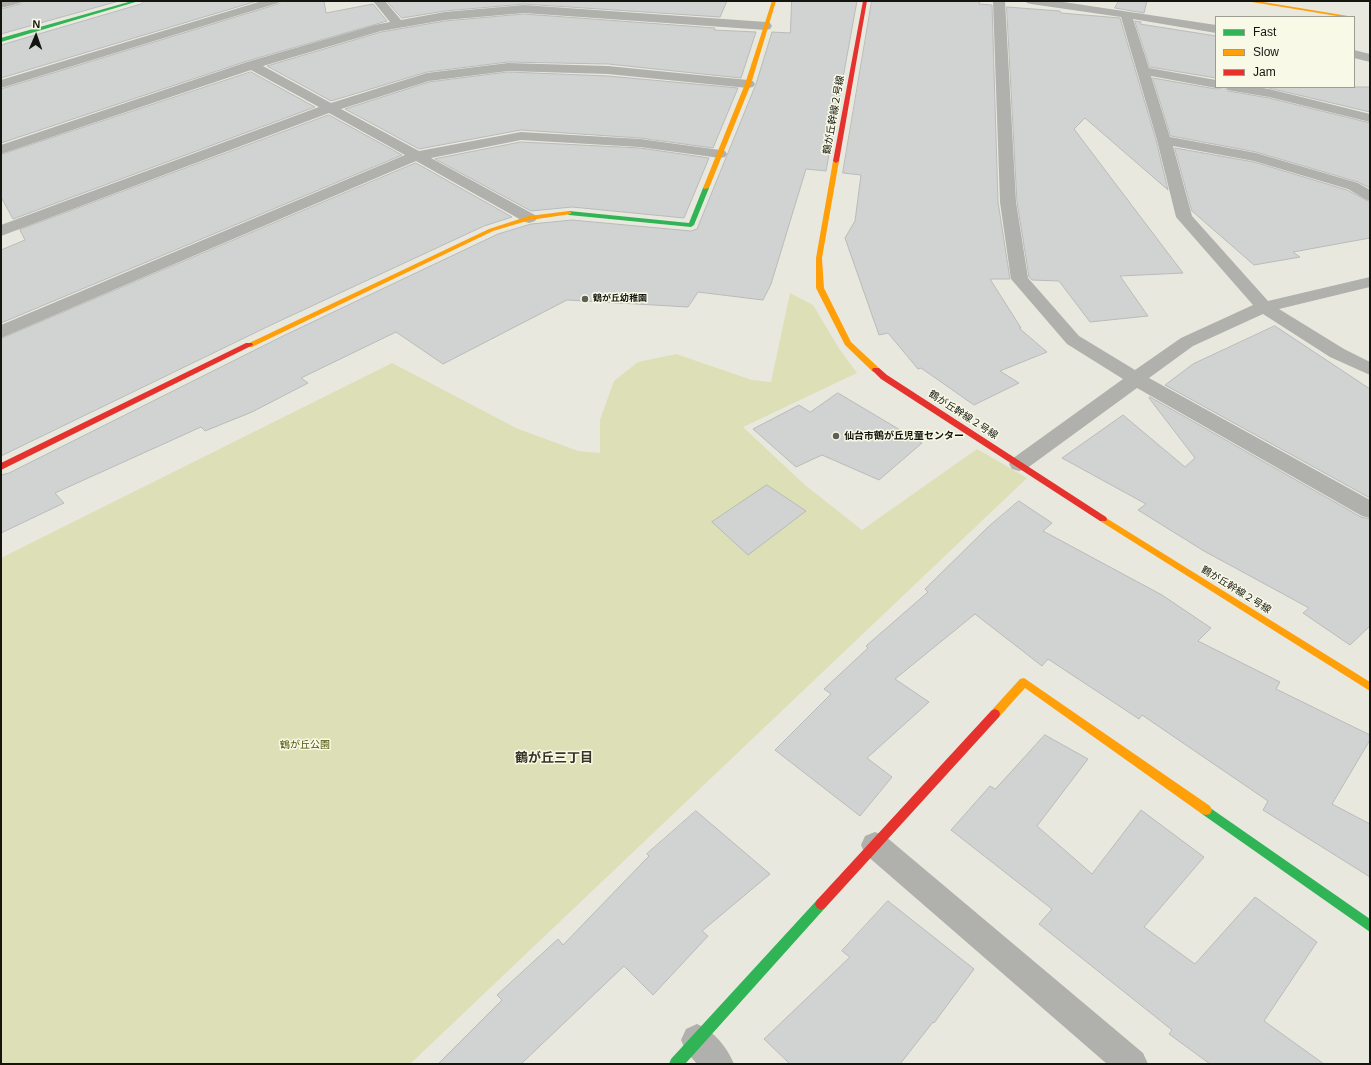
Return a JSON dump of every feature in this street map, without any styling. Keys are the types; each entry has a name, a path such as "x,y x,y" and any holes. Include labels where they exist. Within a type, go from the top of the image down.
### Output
{"street":[{"path":"1,5 16,1"},
{"path":"1,40 137,1"},
{"path":"1,84 274,1"},
{"path":"379,1 398,24"},
{"path":"1,467 278,330 491,230 529,218 572,213 691,225 748,84 774,1"},
{"name":"鶴が丘幹線２号線","path":"865,1 819,258 820,288 848,343 884,377 1148,548 1370,687"},
{"path":"999,1 1008,202 1020,279 1073,340 1136,379 1370,510"},
{"path":"1031,1 1126,14 1215,29"},
{"path":"1248,1 1342,16"},
{"path":"1,150 252,65 379,28 445,16 524,9 766,26"},
{"path":"1126,14 1164,140 1184,217 1264,307 1337,353 1370,369"},
{"path":"1355,54 1370,58"},
{"path":"252,65 529,218"},
{"path":"1,231 330,108 426,77 508,66 608,70 748,84"},
{"path":"1143,71 1215,84"},
{"path":"1239,88 1269,93 1370,118"},
{"path":"1,332 416,156 521,136 640,143 720,154"},
{"path":"1164,140 1256,157 1352,186 1370,196"},
{"path":"1019,464 1187,342 1264,307 1370,282"},
{"path":"676,1064 1024,682 1370,926"},
{"path":"875,845 1132,1064"},
{"path":"697,1040 718,1064"}],"green space":[{"name":"鶴が丘公園","path":"790,293 813,305 840,350 857,373 743,427 805,485 862,530 977,449 1027,478 410,1064 1,1064 1,558 392,363 516,428 578,451 600,453 600,420 614,381 638,362 676,354 752,380 771,382"}],"building":[{"path":"24,1 119,1 1,34 1,9 20,4"},
{"path":"144,1 257,1 1,78 1,45 141,4"},
{"path":"282,1 324,1 326,13 373,4 387,21 247,61 1,143 1,89 278,4"},
{"path":"387,1 727,1 720,17 524,4 445,11 402,18"},
{"path":"792,1 857,1 826,171 806,169 771,284 763,300 698,292 688,307 567,300 443,364 396,332 301,378 308,383 252,412 205,431 201,427 55,493 64,503 1,533 1,475 9,473 285,335 498,234 531,224 572,220 691,231 697,229 756,84 772,32 790,33"},
{"path":"872,1 980,1 979,4 992,5 998,202 1010,279 990,279 1021,328 1019,328 1047,352 1000,371 1019,383 974,405 921,368 918,369 888,333 879,335 845,238 855,221 861,175 843,173"},
{"path":"1119,1 1147,1 1144,13 1115,8"},
{"path":"1007,7 1120,18 1156,140 1168,190 1085,118 1074,129 1183,273 1120,276 1148,316 1090,322 1059,281 1032,280 1029,277 1017,202"},
{"path":"524,14 715,28 714,30 756,32 741,78 608,64 508,62 427,72 331,101 267,66 381,32 445,21"},
{"path":"1135,21 1141,22 1140,24 1215,36 1215,78 1150,67"},
{"path":"251,72 315,107 13,219 1,197 1,155"},
{"path":"508,72 608,76 738,88 713,148 640,138 521,130 419,149 345,109 429,82"},
{"path":"1153,78 1216,89 1226,88 1228,91 1269,98 1370,123 1370,188 1358,182 1256,152 1171,136"},
{"path":"1370,87 1370,112 1269,88"},
{"path":"329,115 402,155 1,323 1,250 25,240 20,230"},
{"path":"521,142 640,148 709,158 684,218 572,207 531,211 435,159"},
{"path":"1175,148 1254,162 1347,190 1370,202 1370,238 1293,252 1300,257 1254,265 1192,211"},
{"path":"416,163 512,217 484,226 271,325 1,456 1,339"},
{"path":"1275,326 1370,389 1370,498 1165,385 1193,364"},
{"name":"仙台市鶴が丘児童センター","path":"838,393 922,443 879,480 822,455 796,467 753,429 799,405 810,412"},
{"path":"1150,397 1361,517 1370,519 1370,626 1350,645 1303,613 1309,608 1204,551 1138,510 1146,504 1062,458 1123,415 1185,467 1195,458 1149,398"},
{"path":"767,485 806,511 748,555 712,522"},
{"path":"1019,501 1052,523 1043,531 1162,595 1211,628 1198,641 1280,682 1276,689 1370,735 1370,740 1332,804 1370,824 1370,877 1263,810 1268,801 1142,715 1139,719 1048,659 1042,666 975,614 895,679 929,702 867,758 892,777 860,816 775,750 831,694 824,689 868,648 866,646 928,592 925,589 988,527"},
{"path":"1045,735 1088,759 1037,826 1092,874 1141,810 1204,857 1144,927 1195,964 1255,897 1317,942 1264,1021 1324,1064 1210,1064 1169,1034 1172,1030 1039,924 1052,909 951,830 990,786 995,789"},
{"path":"696,811 770,874 702,931 708,936 653,995 624,966 521,1064 438,1064 502,1000 497,995 558,939 563,945 649,856 647,854"},
{"path":"888,901 974,969 934,1023 933,1022 900,1064 790,1064 764,1039 850,957 842,951"}],"traffic: fast":[{"path":"1,40 137,1"},
{"path":"569,213 691,225 706,188"},
{"path":"1206,810 1370,926"},
{"path":"676,1064 821,904"}],"traffic: slow":[{"path":"706,188 748,84 774,1"},
{"path":"1248,1 1346,16"},
{"path":"836,161 819,258 820,288 848,343 876,370"},
{"path":"249,345 491,230 529,218 569,213"},
{"path":"1103,519 1370,687"},
{"path":"995,714 1024,682 1206,810"}],"traffic: jam":[{"path":"836,161 865,1"},
{"path":"1,467 249,345"},
{"path":"876,370 884,377 1103,519"},
{"path":"821,904 995,714"}],"place":[{"name":"鶴が丘幼稚園","path":"585,299"},
{"name":"仙台市鶴が丘児童センター","path":"836,436"}],"district":[{"name":"鶴が丘三丁目","path":"554,758"}]}
